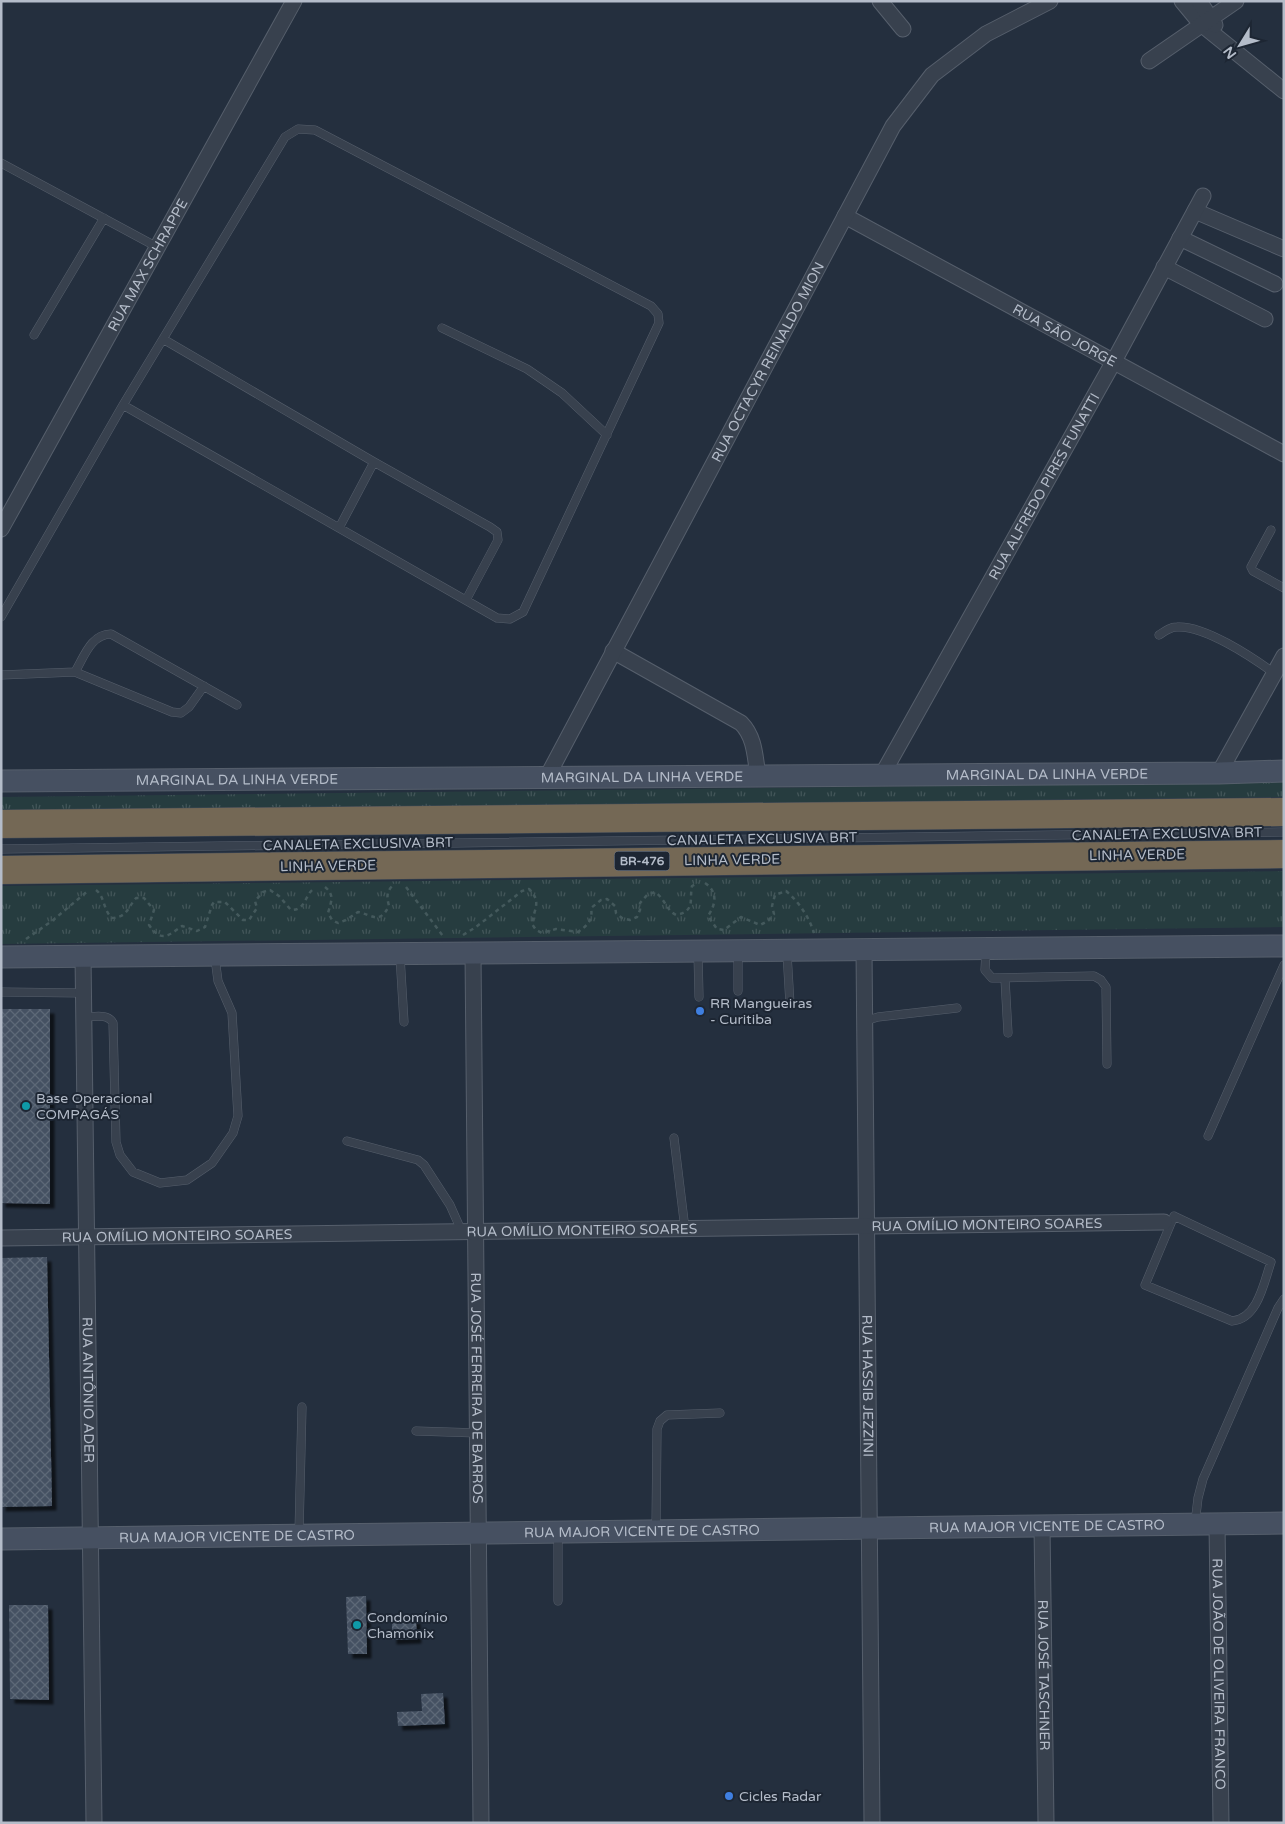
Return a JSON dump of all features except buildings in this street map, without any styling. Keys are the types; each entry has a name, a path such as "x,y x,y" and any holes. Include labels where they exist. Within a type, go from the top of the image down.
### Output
{"highway":[{"path":"1,824 1284,812"},
{"name":"LINHA VERDE","path":"1,870 1284,854"}],"main road":[{"name":"MARGINAL DA LINHA VERDE","path":"1,781 1284,771"},
{"path":"1,957 1284,946"},
{"name":"RUA MAJOR VICENTE DE CASTRO","path":"1,1539 1284,1523"}],"street":[{"name":"RUA MAX SCHRAPPE","path":"1,529 294,1"},
{"path":"880,1 903,29"},
{"name":"RUA OCTACYR REINALDO MION","path":"547,777 893,126 932,75 986,34 1050,1"},
{"path":"1182,1 1206,21 1230,47 1284,91"},
{"path":"1199,1 1206,21"},
{"path":"1149,61 1236,1"},
{"name":"RUA ALFREDO PIRES FUNATTI","path":"882,775 1114,361 1203,196"},
{"path":"1195,211 1284,250"},
{"name":"RUA SÃO JORGE","path":"846,216 1284,454"},
{"path":"1180,238 1275,284"},
{"path":"1164,267 1265,319"},
{"path":"613,651 741,723 748,730 752,740 758,776"},
{"path":"1219,773 1284,656"},
{"name":"RUA HASSIB JEZZINI","path":"864,950 872,1823"},
{"name":"RUA JOSÉ FERREIRA DE BARROS","path":"474,953 469,1231 478,1433 481,1823"},
{"name":"RUA ANTÔNIO ADER","path":"83,956 94,1823"},
{"name":"RUA OMÍLIO MONTEIRO SOARES","path":"1,1238 1168,1222"},
{"name":"RUA JOÃO DE OLIVEIRA FRANCO","path":"1217,1524 1221,1823"},
{"name":"RUA JOSÉ TASCHNER","path":"1042,1526 1046,1823"}],"lane":[{"path":"1,617 123,404 285,137 298,129 315,130 651,306 658,314 659,323 522,612 510,619 496,618 123,404"},
{"path":"1,163 158,247"},
{"path":"34,336 104,218"},
{"path":"442,328 527,369 562,393 607,435"},
{"path":"163,339 497,532 498,540 466,600"},
{"path":"339,528 374,462"},
{"path":"1271,530 1251,567 1253,571 1284,588"},
{"path":"1160,635 1167,629 1177,627 1196,629 1256,660 1274,673"},
{"path":"75,672 96,638 103,634 111,634 237,704"},
{"path":"1,675 75,672 172,712 181,713 189,707 204,686"},
{"name":"CANALETA EXCLUSIVA BRT","path":"1,849 1284,832"},
{"path":"986,949 985,970 992,978 1094,976 1101,980 1106,987 1107,1064"},
{"path":"698,951 699,996"},
{"path":"738,951 738,991"},
{"path":"787,951 790,1004"},
{"path":"400,954 404,1022"},
{"path":"84,1017 106,1016 111,1018 113,1023 116,1142 120,1155 133,1172 160,1183 187,1180 212,1163 233,1133 238,1116 232,1013 218,980 214,956"},
{"path":"1208,1136 1284,965"},
{"path":"1005,979 1008,1032"},
{"path":"1,992 84,993"},
{"path":"865,1021 878,1017 957,1008"},
{"path":"674,1138 685,1228"},
{"path":"347,1140 418,1160 424,1165 469,1231"},
{"path":"1174,1216 1271,1262 1256,1305 1250,1312 1238,1321 1232,1321 1145,1285 1168,1222 1174,1216"},
{"path":"1195,1524 1203,1478 1278,1308 1284,1299"},
{"path":"299,1535 302,1407"},
{"path":"656,1531 657,1429 660,1421 667,1415 720,1413"},
{"path":"416,1430 478,1433"},
{"path":"558,1532 558,1601"}],"path":[{"path":"456,939 476,927 522,891 529,889 536,896 537,905 532,924 542,934 556,929 578,932 590,923 592,908 601,900 607,898 622,918 630,920 636,917 640,910 640,903 647,895 655,892 664,898 670,912 676,915 682,914 689,908 692,900 690,893 692,886 702,882 710,887 714,893 713,908 708,916 717,929 724,930 741,917 760,925 768,921 774,914 772,906 775,895 786,891 796,899 810,922 816,939"},
{"path":"24,940 52,922 93,888 101,895 107,913 112,918 121,917 126,914 128,907 136,898 144,898 154,910 149,925 154,932 162,937 168,936 182,926 197,931 205,927 214,902 224,902 243,920 249,920 257,908 255,901 263,892 270,890 279,896 291,910 297,910 304,904 312,890 318,886 325,887 331,892 333,897 328,913 332,920 338,923 358,912 379,918 389,906 387,900 388,891 394,884"},
{"path":"399,885 405,886 413,895 448,943"}],"green space":[{"path":"1284,782 1284,797 1,813 1,797"},
{"path":"1284,871 1284,927 1,944 1,886"}],"place":[{"name":"RR Mangueiras - Curitiba","path":"700,1011"},
{"name":"Base Operacional COMPAGÁS","path":"26,1106"},
{"name":"Condomínio Chamonix","path":"357,1625"},
{"name":"Cicles Radar","path":"729,1796"}]}
